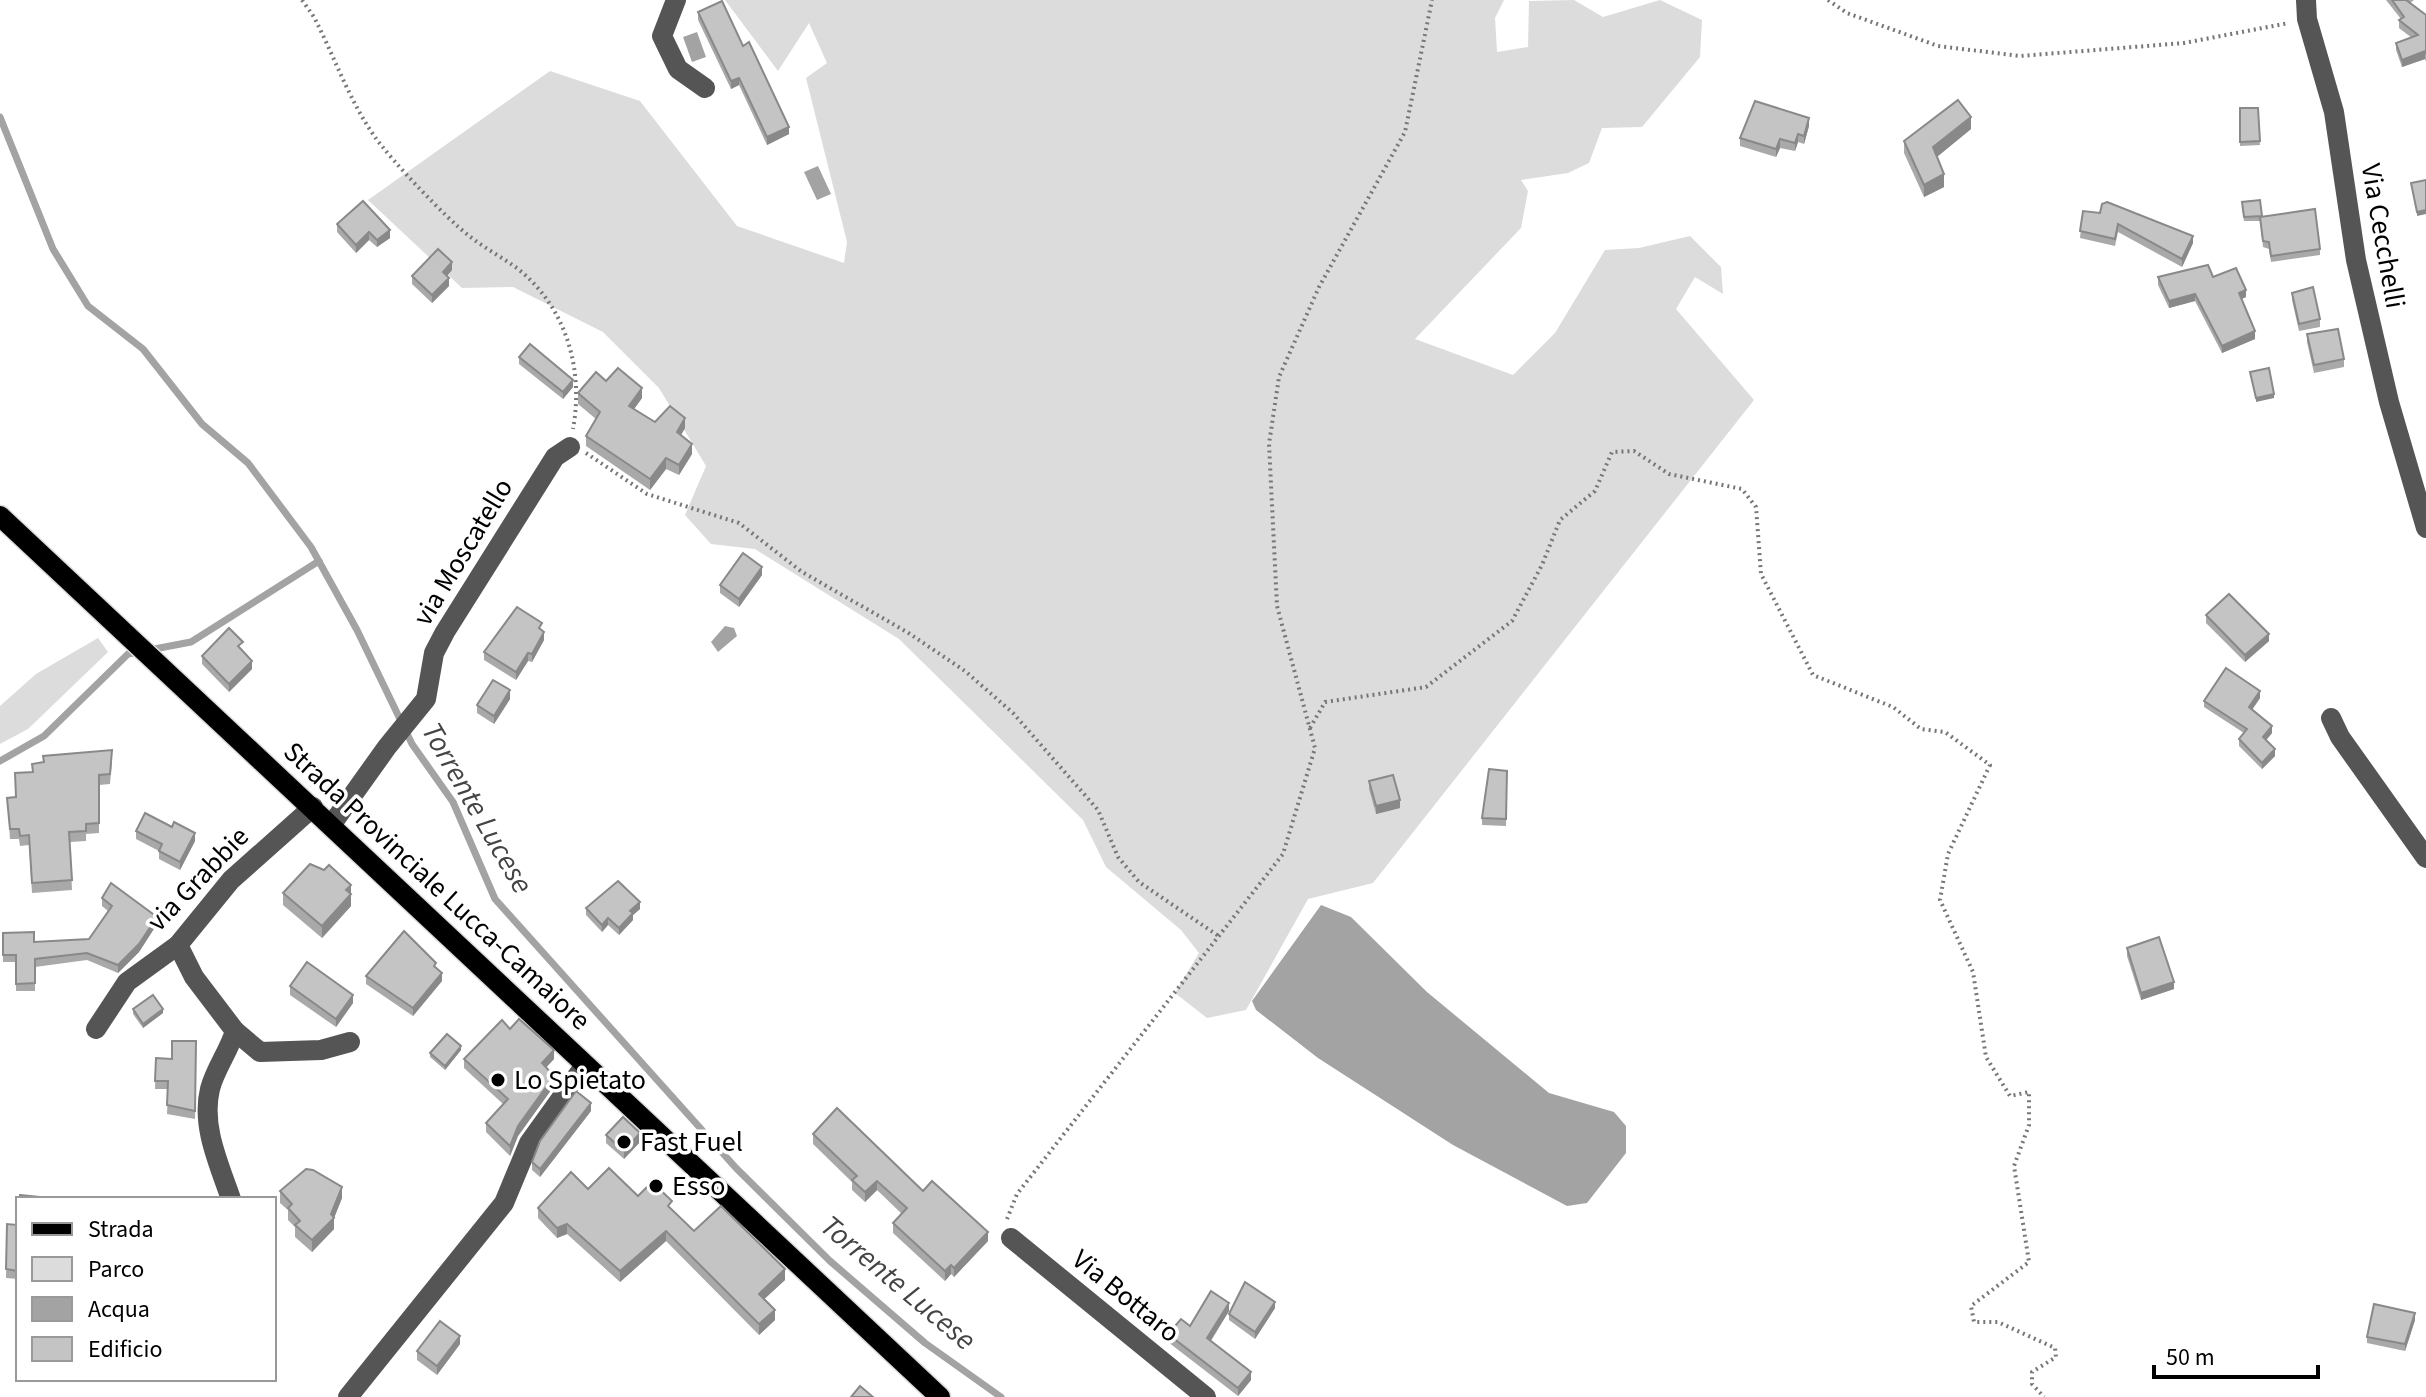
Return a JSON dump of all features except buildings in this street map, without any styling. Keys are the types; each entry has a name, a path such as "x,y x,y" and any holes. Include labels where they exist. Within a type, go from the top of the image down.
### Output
{"main road":[{"name":"Strada Provinciale Lucca-Camaiore","path":"0,516 940,1397"}],"street":[{"path":"676,0 662,36 678,69 705,88"},
{"name":"Via Cecchelli","path":"2308,6 2334,112 2356,260 2389,402 2426,528"},
{"name":"via Moscatello","path":"332,824 426,699 434,653 445,632 555,457 570,447"},
{"path":"2331,718 2340,737 2426,858"},
{"name":"via Grabbie","path":"96,1029 127,982 178,945 231,880 313,807"},
{"path":"178,945 194,977 235,1031 260,1052 321,1050 350,1042"},
{"path":"230,1197 211,1139 207,1107 211,1085 227,1057 235,1031"},
{"path":"348,1397 504,1203 529,1143 585,1065"},
{"name":"Via Bottaro","path":"1011,1238 1206,1397"}],"path":[{"path":"302,0 314,17 375,137 466,234 518,269 544,293 569,339 573,355 576,402 570,447 581,449 647,494 739,523 802,572 907,632 965,671 1013,713 1098,810 1118,857 1139,882 1220,937"},
{"path":"1011,1238 1006,1221 1017,1194 1283,854 1315,748 1277,606 1269,444 1279,377 1319,287 1405,132 1432,0"},
{"path":"1828,0 1847,13 1938,46 2020,56 2184,43 2308,6"},
{"path":"1310,728 1325,702 1426,687 1512,621 1542,565 1560,520 1595,491 1612,452 1634,451 1669,474 1742,489 1756,507 1761,574 1813,675 1893,707 1921,729 1945,732 1990,765 1948,854 1940,900 1973,972 1986,1057 2010,1096 2029,1092 2029,1125 2014,1166 2029,1262 1971,1306 1974,1322 1998,1322 2055,1348 2056,1357 2032,1372 2032,1384 2044,1397"}],"green space":[{"path":"725,0 1504,0 1495,18 1497,52 1528,47 1529,1 1574,0 1603,17 1660,0 1702,20 1700,57 1642,127 1602,128 1589,163 1568,173 1521,180 1528,191 1521,228 1415,339 1513,375 1555,333 1605,250 1639,248 1690,236 1721,267 1723,294 1695,277 1676,309 1754,400 1373,883 1308,899 1246,1010 1207,1018 1175,993 1199,953 1181,930 1106,867 1083,820 899,639 755,549 711,544 685,515 706,466 659,388 603,332 513,287 462,288 368,200 550,71 640,101 737,226 844,263 847,242 806,78 827,63 809,23 778,71"},
{"path":"98,638 108,652 28,729 0,744 0,706 36,674"}],"water":[{"path":"697,32 706,57 692,62 683,37"},
{"path":"818,166 831,194 817,200 804,172"},
{"path":"725,626 734,628 737,636 718,652 711,642"},
{"path":"1321,905 1351,917 1427,992 1549,1093 1614,1112 1626,1126 1626,1153 1587,1203 1567,1206 1453,1145 1318,1058 1256,1010 1252,1001"}],"waterway":[{"name":"Torrente Lucese","path":"0,117 53,249 88,306 143,349 202,424 248,463 311,547 357,630 412,744 453,802 495,899 736,1168 830,1261 925,1343 1001,1397"},
{"path":"0,761 44,736 128,654 191,642 319,561"}],"place":[{"name":"Lo Spietato","path":"498,1080"},
{"name":"Fast Fuel","path":"624,1142"},
{"name":"Esso","path":"656,1186"}]}
